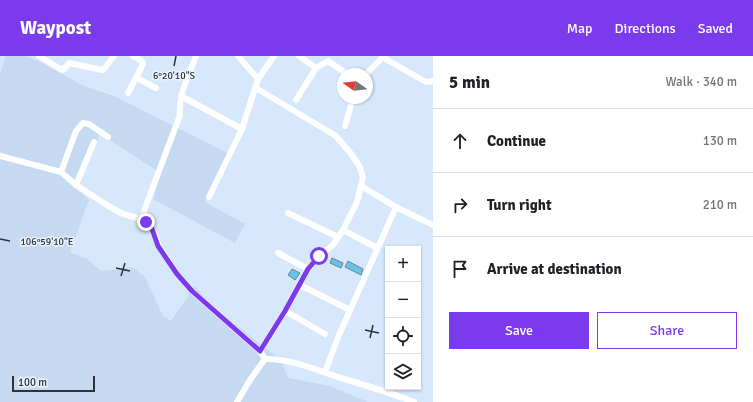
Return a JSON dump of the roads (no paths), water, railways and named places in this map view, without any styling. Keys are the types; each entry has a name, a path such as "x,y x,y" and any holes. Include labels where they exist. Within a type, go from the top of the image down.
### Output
{"street":[{"path":"39,56 62,70 69,63 104,70 114,56"},
{"path":"128,93 143,64 142,61 133,56"},
{"path":"141,219 180,115 179,108 181,96 196,56"},
{"path":"238,56 258,79"},
{"path":"209,197 242,129 258,79 274,56"},
{"path":"299,56 316,68"},
{"path":"372,68 383,57 426,82 433,81"},
{"path":"296,100 316,68 328,61 338,68"},
{"path":"136,78 156,88"},
{"path":"256,88 336,136 360,167 363,178 357,202 343,230 333,245 319,256 308,269 285,311 260,351"},
{"path":"181,96 242,129"},
{"path":"345,126 351,104"},
{"path":"60,172 76,131 83,123 89,124 108,137"},
{"path":"76,185 94,142"},
{"path":"0,156 60,172 76,185 110,207 123,214 141,219 152,229 158,246 177,274 192,291 260,351 265,359"},
{"path":"361,186 396,207 433,225"},
{"path":"325,372 350,310 396,207"},
{"path":"288,213 338,237"},
{"path":"343,230 378,248"},
{"path":"278,253 308,269"},
{"path":"300,285 350,310"},
{"path":"285,311 325,334"},
{"path":"265,359 297,363 382,390 414,402"},
{"path":"237,402 265,359"}]}
